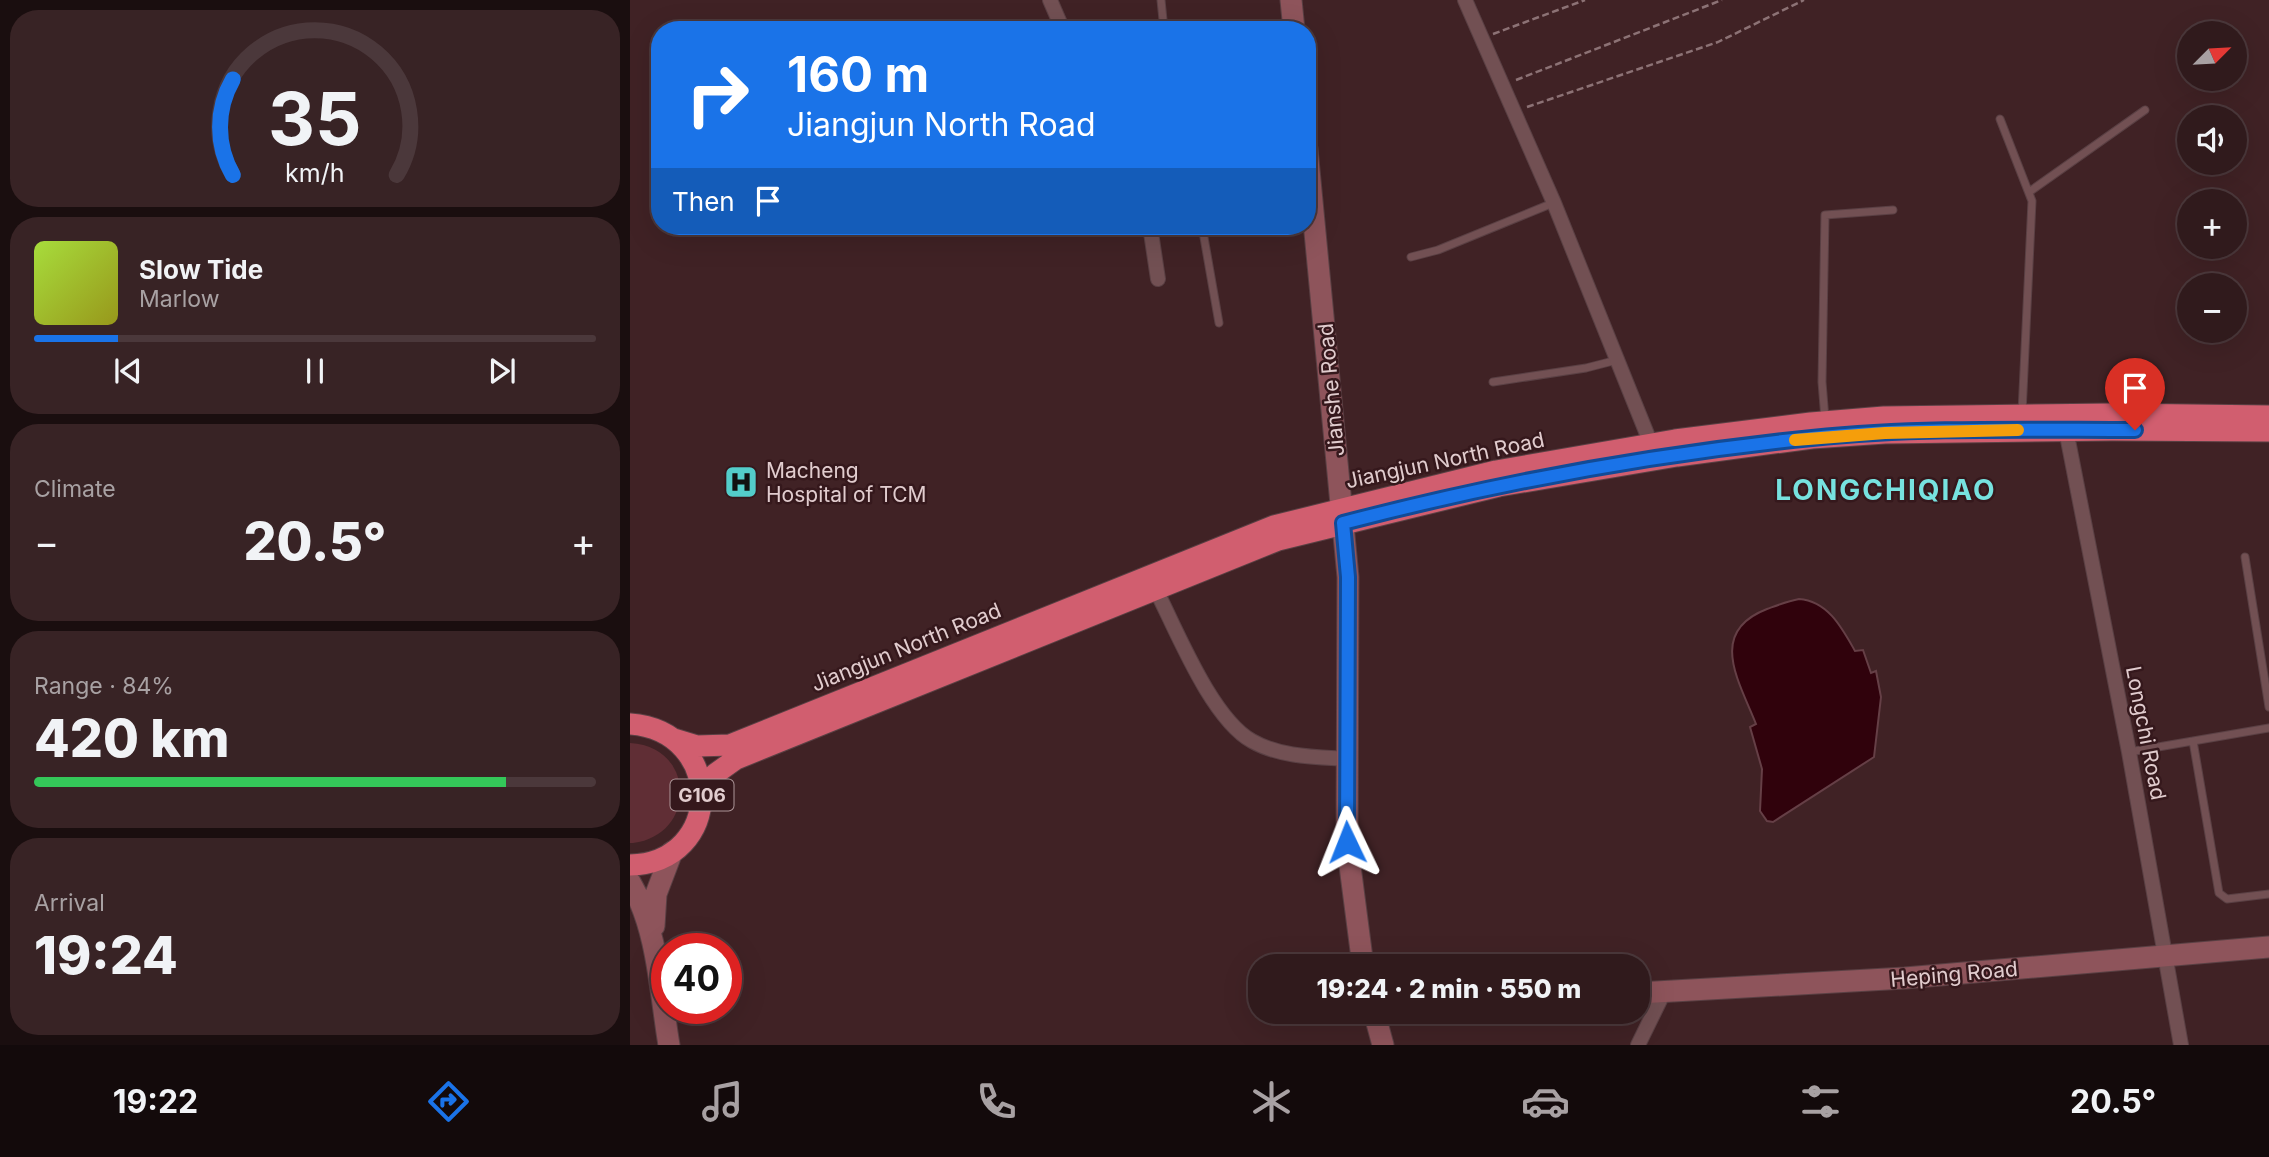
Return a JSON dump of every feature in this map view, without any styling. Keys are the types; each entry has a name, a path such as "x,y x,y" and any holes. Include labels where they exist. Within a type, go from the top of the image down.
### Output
{"highway":[{"name":"Jiangjun North Road","path":"701,802 715,774 736,759 1155,588 1342,515 1496,471 1651,444 1825,422 1929,415 2269,416"},
{"name":"Jiangjun North Road","path":"674,739 697,746 730,745 1273,526 1745,446 1885,433 2066,430 2269,432"},
{"name":"G106","path":"630,724 653,727 674,739 696,767 701,802 689,836 672,852"},
{"path":"630,865 650,863 672,852"}],"street":[{"path":"1291,0 1293,21"},
{"path":"1465,0 1554,202 1651,444"},
{"path":"1053,1 1060,21"},
{"path":"1151,235 1158,279"},
{"name":"Jianshe Road","path":"1315,235 1348,577 1347,759 1350,881 1361,954"},
{"name":"Longchi Road","path":"2066,430 2129,752 2181,1045"},
{"path":"1155,588 1214,703 1241,733 1279,751 1347,759"},
{"path":"654,933 656,894 672,852"},
{"path":"630,882 640,899 651,942"},
{"name":"Heping Road","path":"1650,993 1905,978 2269,947"},
{"path":"1638,1045 1664,992"},
{"path":"665,1024 669,1045"},
{"path":"1377,1024 1383,1045"}],"lane":[{"path":"1161,0 1163,21"},
{"path":"2029,192 2145,110"},
{"path":"2000,119 2032,201 2022,415"},
{"path":"1411,257 1438,250 1554,202"},
{"path":"1825,422 1822,382 1825,215 1893,210"},
{"path":"1204,235 1219,324"},
{"path":"1493,382 1586,368 1617,359"},
{"path":"2245,557 2269,707"},
{"path":"2129,752 2269,728"},
{"path":"2193,741 2220,893 2227,899 2269,894"}],"path":[{"path":"1481,38 1585,0"},
{"path":"1502,86 1722,0"},
{"path":"1514,111 1622,77 1718,42 1804,0"}],"shaded area":[{"path":"1799,599 1826,610 1855,651 1863,650 1871,673 1876,671 1881,697 1874,757 1773,822 1767,821 1760,811 1762,769 1750,727 1756,724 1736,675 1733,644 1738,631 1749,619 1767,609"},
{"path":"630,743 651,748 667,759 677,774 680,791 678,808 669,824 654,836 633,843 630,843"}],"slow traffic":[{"path":"1795,440 1885,433 2018,430"}],"place":[{"name":"Macheng Hospital of TCM","path":"741,482"}],"district":[{"name":"LONGCHIQIAO","path":"1886,490"}],"route":[{"path":"1347,842 1348,577 1343,523 1499,486 1677,456 1812,438 1930,431 2135,430"}]}
